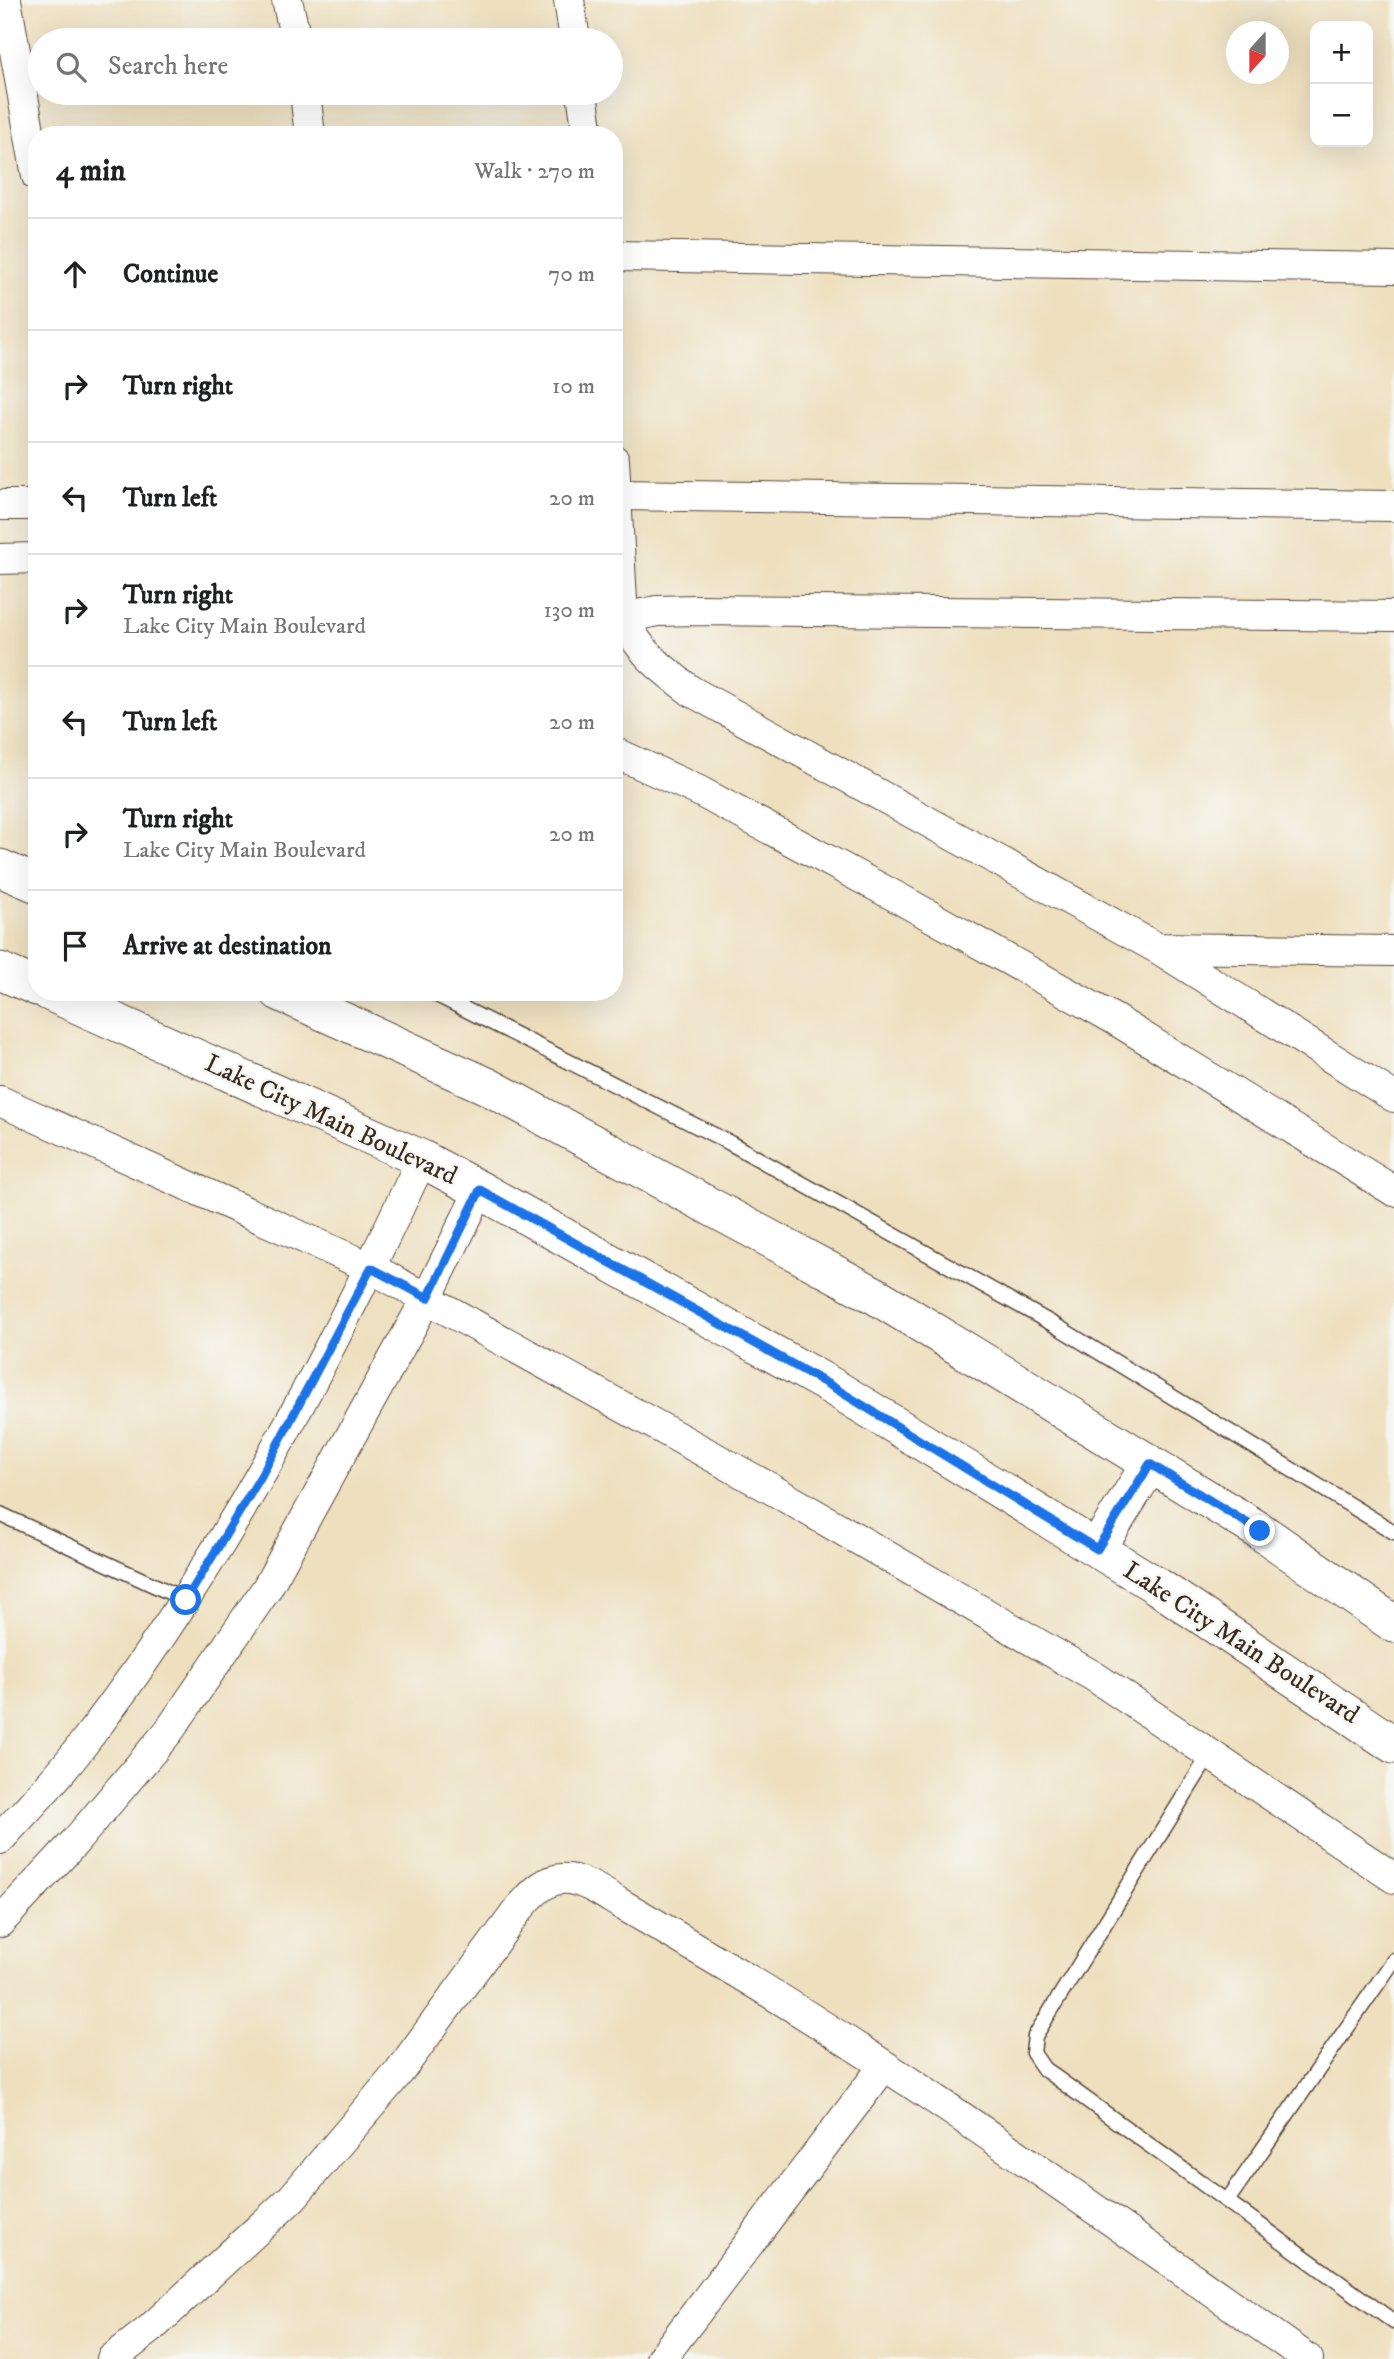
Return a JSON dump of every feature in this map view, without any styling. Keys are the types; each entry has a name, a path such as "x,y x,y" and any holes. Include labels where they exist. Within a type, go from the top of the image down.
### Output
{"street":[{"path":"6,0 28,126"},
{"path":"287,0 293,28"},
{"path":"569,0 573,28"},
{"path":"306,105 309,126"},
{"path":"584,105 587,126"},
{"path":"623,256 1394,268"},
{"path":"623,495 1394,506"},
{"path":"0,505 28,505"},
{"path":"0,559 28,558"},
{"path":"1394,616 696,610 657,611 623,618 634,640 656,664 691,691 1157,948 1394,1097"},
{"path":"623,756 711,797 1114,1019 1394,1191"},
{"path":"0,868 28,880"},
{"path":"1157,948 1394,951"},
{"path":"0,971 28,983"},
{"name":"Lake City Main Boulevard","path":"69,1001 422,1159 833,1387 1157,1586 1394,1745"},
{"path":"299,1001 487,1086 876,1296 1260,1531 1394,1624"},
{"path":"0,1101 371,1268 768,1487 1095,1677 1394,1878"},
{"path":"0,1839 79,1749 186,1600 261,1476 371,1268 422,1159"},
{"path":"0,1922 74,1843 169,1731 267,1588 428,1298 480,1190"},
{"path":"1097,1549 1150,1464"},
{"path":"112,2359 149,2330 292,2198 399,2072 518,1910 534,1892 550,1881 569,1879 593,1888 724,1965 884,2066 1097,2210 1308,2359"},
{"path":"661,2359 884,2066"}],"lane":[{"path":"449,1001 730,1143 1058,1327 1394,1532"},
{"path":"0,1514 186,1600"},
{"path":"1210,1754 1035,2036 1034,2053 1044,2069 1394,2322"},
{"path":"1227,2201 1394,1960"}],"route":[{"path":"186,1600 261,1476 371,1268 428,1298 480,1190 833,1387 1097,1549 1150,1464 1260,1531"}]}
